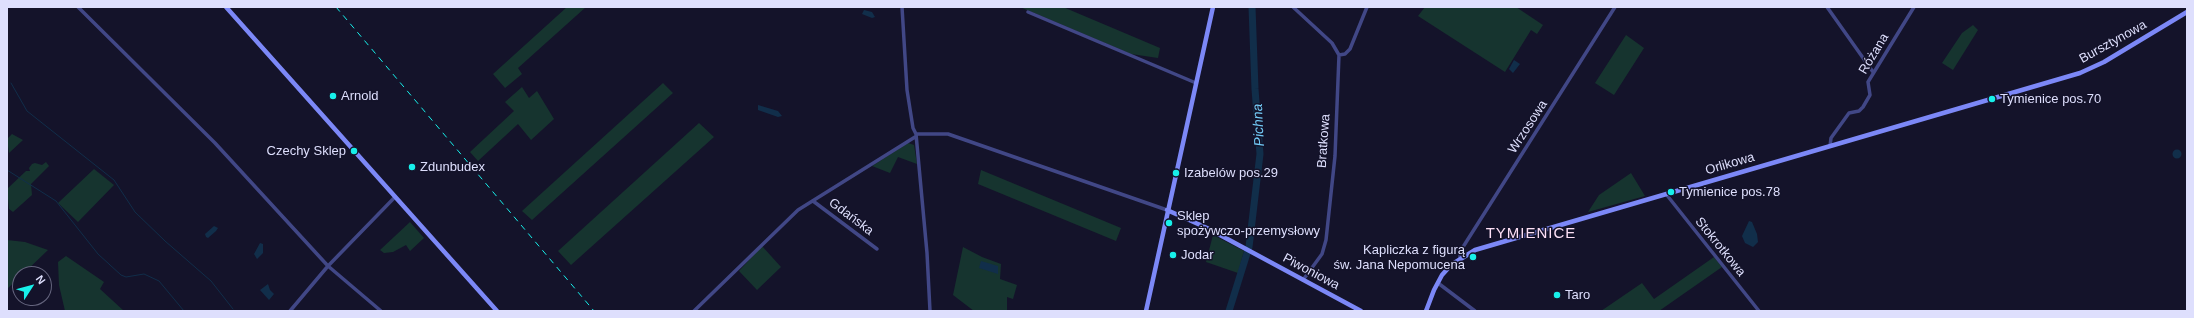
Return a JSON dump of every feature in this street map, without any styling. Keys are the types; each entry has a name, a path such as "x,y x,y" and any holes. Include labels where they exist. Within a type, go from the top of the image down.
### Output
{"street":[{"path":"78,7 215,143 328,266 381,311"},
{"path":"226,7 497,311"},
{"path":"902,7 908,90 915,136 927,253 930,311"},
{"path":"1146,311 1167,210 1213,7"},
{"path":"1293,7 1332,43 1339,55 1345,54 1350,49 1368,7"},
{"name":"Wrzosowa","path":"1460,258 1460,253 1463,247 1615,7"},
{"path":"1827,7 1873,72"},
{"name":"Różana","path":"1830,146 1832,138 1849,113 1859,111 1870,95 1868,82 1873,72 1914,7"},
{"path":"1028,12 1196,83"},
{"name":"Bursztynowa","path":"2069,77 2104,62 2187,12"},
{"name":"Bratkowa","path":"1303,280 1322,254 1326,240 1335,156 1339,55"},
{"name":"Orlikowa","path":"1426,311 1438,283 1451,265 1460,258 1484,247 2069,77"},
{"path":"694,311 791,216 915,136 948,134 1167,210"},
{"name":"Stokrotkowa","path":"1666,194 1759,311"},
{"path":"290,311 328,266 395,197"},
{"name":"Gdańska","path":"813,201 877,249"},
{"name":"Piwoniowa","path":"1167,210 1207,228 1361,311"},
{"path":"1438,283 1476,311"}],"green space":[{"path":"567,7 586,7 518,68 522,74 505,88 493,74"},
{"path":"1020,7 1063,7 1160,48 1158,58 1131,54"},
{"path":"1425,7 1516,7 1543,25 1537,34 1531,30 1505,72 1418,16"},
{"path":"1973,25 1978,30 1953,70 1942,63 1962,33"},
{"path":"1626,35 1644,48 1614,95 1595,83"},
{"path":"663,83 673,93 532,220 522,211"},
{"path":"522,87 529,98 537,91 554,119 531,140 518,124 478,161 470,152 514,111 505,102"},
{"path":"699,123 714,137 571,265 558,251"},
{"path":"12,134 23,140 9,153 7,139"},
{"path":"908,143 914,145 917,164 898,157 890,173 872,166"},
{"path":"46,162 49,166 31,184 32,195 13,212 9,209 7,189 26,171 30,171 29,168 32,164 35,163 42,165"},
{"path":"94,169 114,185 78,222 58,203"},
{"path":"981,170 1121,228 1116,241 978,184"},
{"path":"1631,173 1645,196 1588,212 1599,195"},
{"path":"410,222 424,238 410,251 406,245 393,252 384,253 380,250"},
{"path":"1213,235 1244,251 1238,273 1206,262"},
{"path":"7,240 25,242 48,250 31,266 12,266 12,284 7,289"},
{"path":"762,246 781,267 757,290 739,271"},
{"path":"963,247 982,257 1001,264 1000,279 1017,285 1013,299 1007,297 1007,311 974,311 953,295"},
{"path":"66,256 104,282 100,289 124,311 65,311 59,285 58,262"},
{"path":"1714,257 1722,267 1659,311 1601,311 1642,283 1654,299"}],"water":[{"path":"864,10 872,12 875,17 872,18 862,14"},
{"path":"1514,60 1520,64 1513,73 1509,69"},
{"path":"758,105 778,111 782,116 778,117 758,110"},
{"path":"2177,149 2182,154 2177,159 2172,154"},
{"path":"1749,221 1752,222 1757,234 1758,242 1753,247 1745,243 1742,236"},
{"path":"214,226 218,228 216,231 208,238 206,237 205,234"},
{"path":"260,243 263,244 263,253 257,259 254,254"},
{"path":"981,261 998,266 998,274 979,268"},
{"path":"268,284 270,290 274,294 269,300 260,290"}],"waterway":[{"name":"Pichna","path":"1229,311 1249,247 1260,154 1255,89 1252,7"},
{"path":"11,83 27,111 114,180 135,212 165,241 211,281 233,309"},
{"path":"7,170 56,201 98,254 121,275 126,277 144,274 159,281 184,311"}],"railway":[{"path":"336,7 594,311"}],"place":[{"name":"Arnold","path":"333,96"},
{"name":"Tymienice pos.70","path":"1992,99"},
{"name":"Czechy Sklep","path":"354,151"},
{"name":"Zdunbudex","path":"412,167"},
{"name":"Izabelów pos.29","path":"1176,173"},
{"name":"Tymienice pos.78","path":"1671,192"},
{"name":"Sklep spożywczo-przemysłowy","path":"1169,223"},
{"name":"Jodar","path":"1173,255"},
{"name":"Kapliczka z figurą św. Jana Nepomucena","path":"1473,257"},
{"name":"Taro","path":"1557,295"}],"district":[{"name":"TYMIENICE","path":"1531,234"}]}
